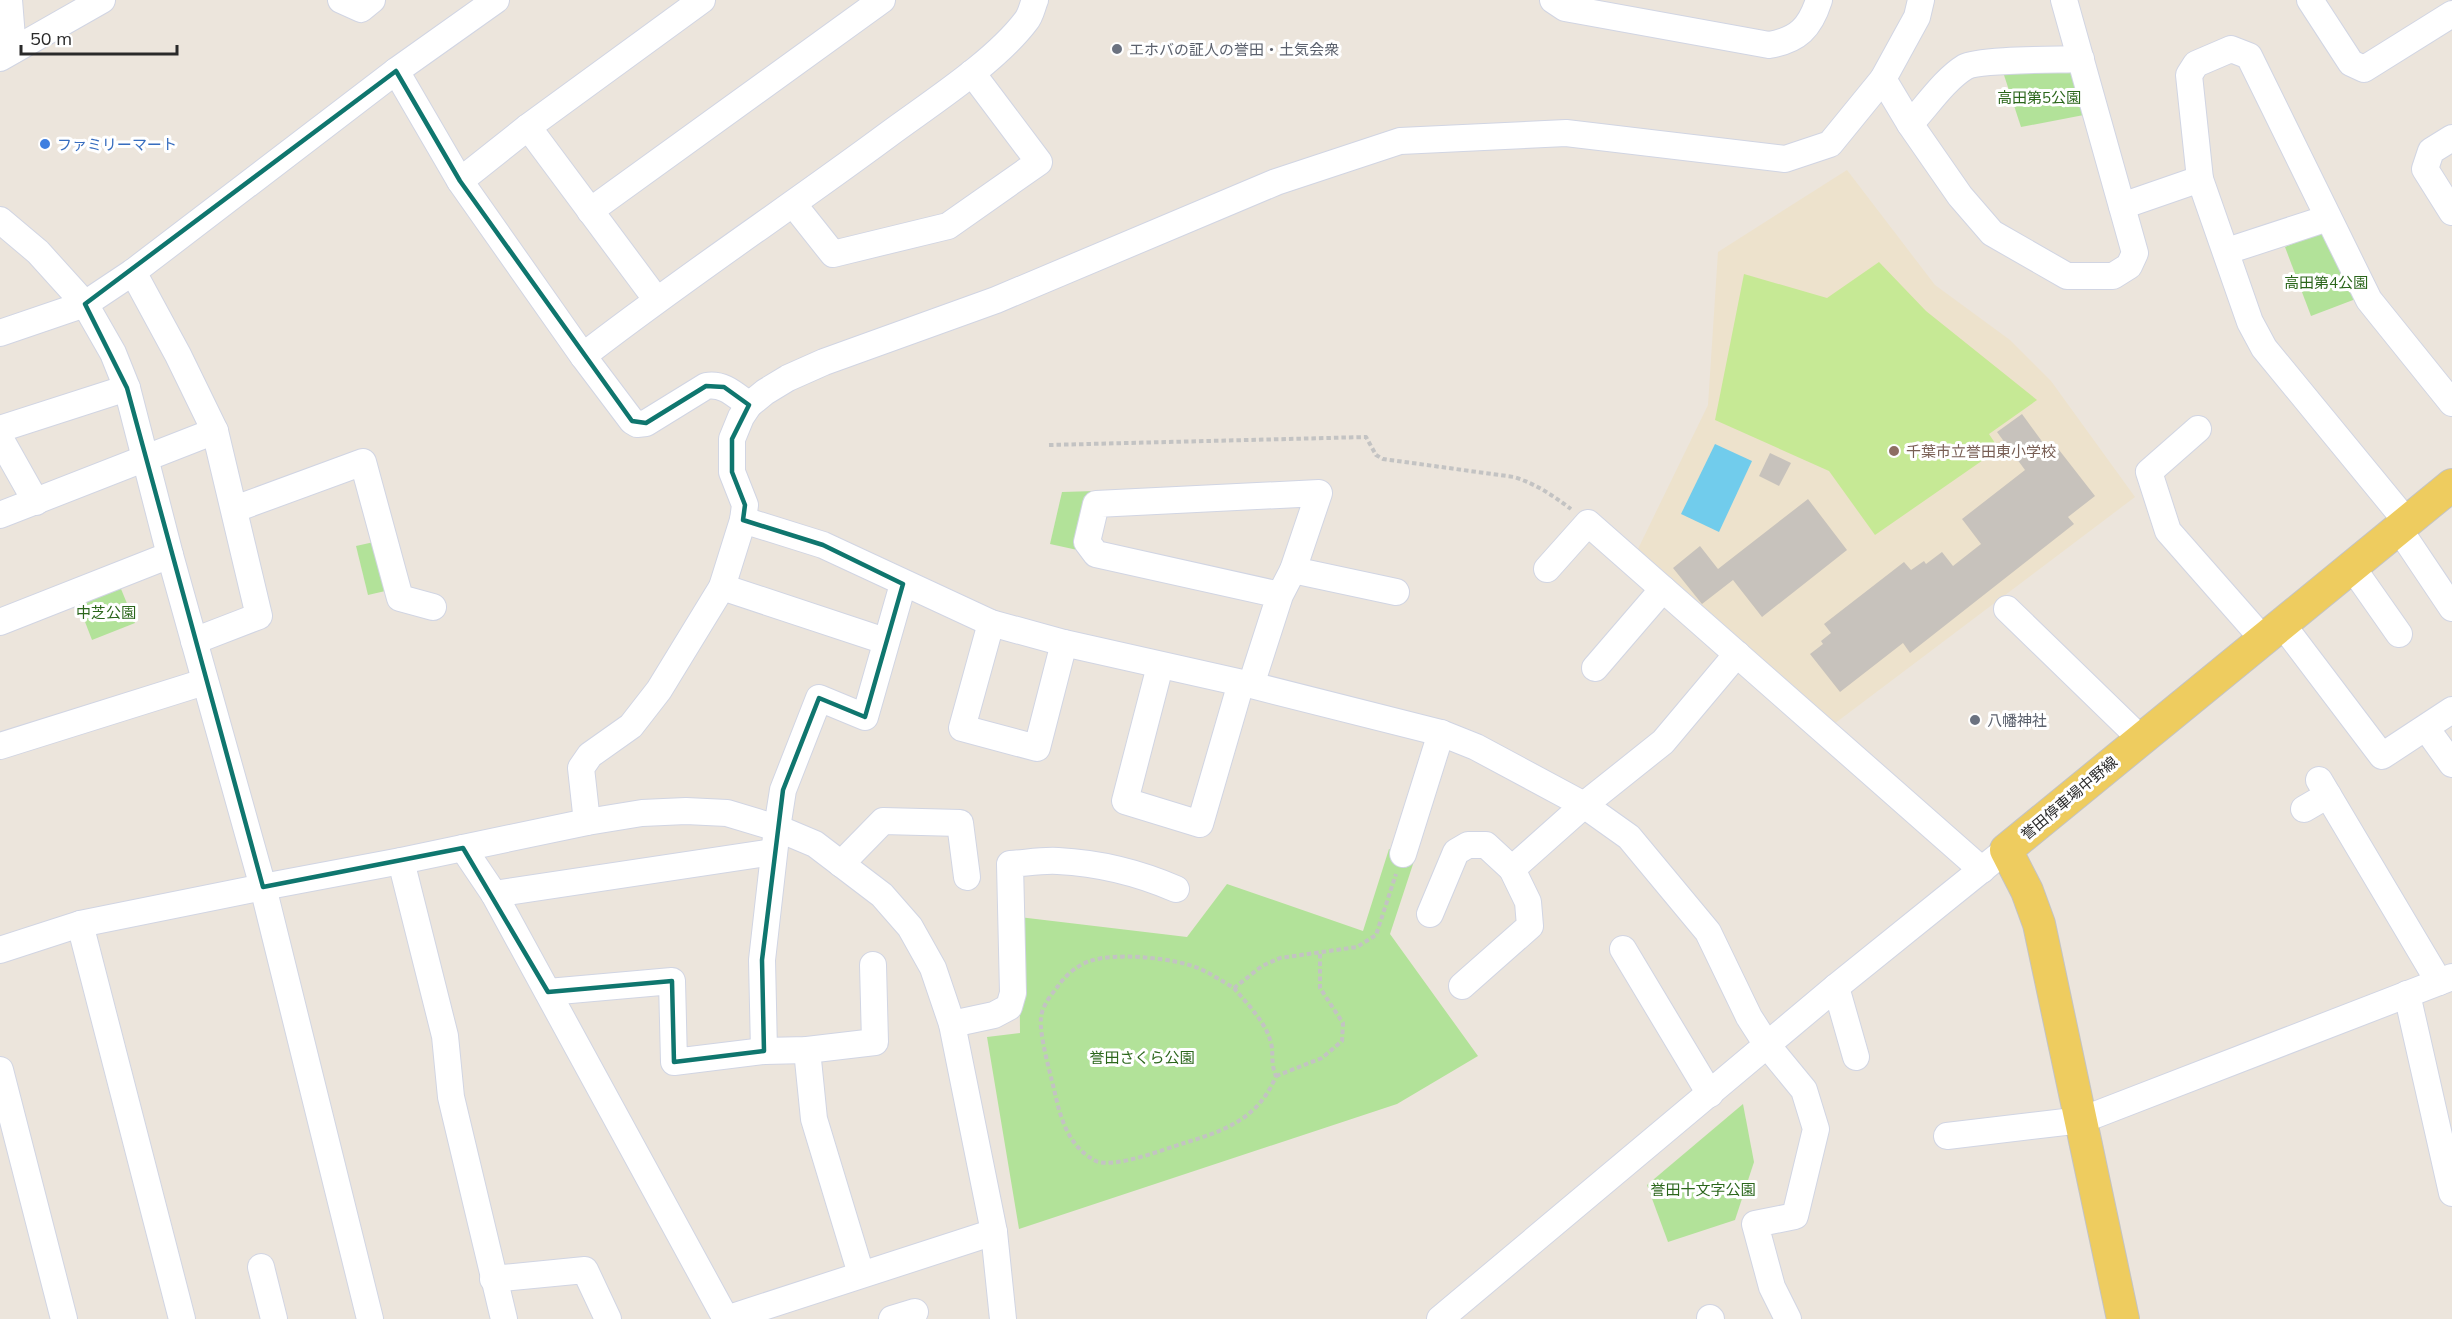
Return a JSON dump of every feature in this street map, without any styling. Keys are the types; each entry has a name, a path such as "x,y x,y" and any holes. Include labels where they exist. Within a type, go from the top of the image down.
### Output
{"main road":[{"name":"誉田停車場中野線","path":"2123,1319 2039,924 2027,891 2006,850 2452,485"}],"street":[{"path":"6,54 9,0"},
{"path":"6,54 102,0"},
{"path":"341,0 361,9 372,0"},
{"path":"460,182 528,127 702,0"},
{"path":"590,210 882,0"},
{"path":"583,356 656,299 794,205 972,73 1028,19 1035,0"},
{"path":"1553,0 1565,8 1769,45 1786,42 1797,36 1809,22 1819,0"},
{"path":"587,822 581,768 590,755 631,726 652,699 722,587 743,520 745,505 732,472 732,439 748,405 788,378 824,362 996,300 1276,182 1400,141 1566,133 1785,159 1830,144 1883,79 1917,17 1922,0"},
{"path":"1883,79 1910,124 1960,196 1992,233 2067,276 2113,276 2129,266 2135,253 2064,0"},
{"path":"2310,0 2351,63 2364,69 2452,14"},
{"path":"0,333 85,304 133,272 396,71 478,5"},
{"path":"2452,403 2368,300 2249,56 2231,49 2196,64 2189,75 2200,179 2250,322 2264,348 2403,525 2452,608"},
{"path":"1910,124 1953,76 1967,66 1986,63 2081,59"},
{"path":"396,71 460,182 583,356 632,421 637,424 646,423 706,386 724,387 748,405"},
{"path":"794,205 833,254 948,226 1039,162 972,73"},
{"path":"528,127 656,299"},
{"path":"2452,138 2431,151 2425,169 2452,212"},
{"path":"2122,206 2200,179"},
{"path":"2227,251 2328,218"},
{"path":"0,220 38,252 85,304 113,353 128,388 204,682 262,887 370,1319"},
{"path":"133,272 178,355 215,431 259,616 194,641"},
{"path":"0,429 128,388"},
{"path":"2198,429 2149,472 2168,531 2272,631 2382,756 2452,710"},
{"path":"0,515 146,460 215,431"},
{"path":"0,438 36,502"},
{"path":"235,509 363,462 400,598 433,607"},
{"path":"1160,666 1125,801 1200,824 1246,684 1280,596 1293,570 1319,493 1096,504 1087,542 1096,554 1280,596"},
{"path":"743,520 823,545 991,623 1064,643 1246,684 1441,733 1476,747 1584,805 1629,837 1708,932 1749,1017 1767,1045 1804,1090 1815,1129 1795,1216 1755,1224 1772,1287 1788,1319"},
{"path":"1546,569 1588,523 1982,870"},
{"path":"0,622 170,555"},
{"path":"2352,567 2399,634"},
{"path":"1293,570 1396,592"},
{"path":"764,1051 762,960 775,840 783,790 819,698 865,717 903,584"},
{"path":"722,587 885,641"},
{"path":"1595,668 1664,589"},
{"path":"2007,609 2141,738"},
{"path":"991,623 962,728 1026,746 1037,748 1064,643"},
{"path":"1512,869 1584,805 1663,742 1737,654"},
{"path":"0,746 204,682"},
{"path":"2426,728 2452,764"},
{"path":"1403,854 1441,733"},
{"path":"1947,1136 2082,1120 2445,979 2323,787 2304,809"},
{"path":"0,950 80,924 587,822 642,813 686,811 727,813 775,840"},
{"path":"842,864 883,821 960,823 967,877"},
{"path":"494,894 775,840 814,844 882,895 910,927 933,968 952,1024 994,1232 1003,1319"},
{"path":"1430,914 1456,852 1468,845 1486,845 1512,869 1528,902 1530,926 1462,986"},
{"path":"463,848 494,894 726,1319 994,1232"},
{"path":"1440,1319 1836,987 2006,850"},
{"path":"401,861 445,1036 451,1097 504,1319"},
{"path":"952,1024 994,1015 1009,1007 1013,993 1011,864 1056,861 1095,866 1149,878 1176,890"},
{"path":"80,924 182,1319"},
{"path":"1623,949 1710,1094"},
{"path":"548,992 672,981 674,1062 764,1051 807,1050 875,1042 873,965"},
{"path":"1836,987 1856,1057"},
{"path":"2407,994 2452,1193"},
{"path":"807,1050 813,1119 861,1274"},
{"path":"0,1070 64,1319"},
{"path":"261,1267 274,1319"},
{"path":"493,1280 585,1270 608,1319"}],"path":[{"path":"1049,445 1366,437 1376,455 1383,459 1514,477 1532,483 1548,492 1588,523"},
{"path":"1234,988 1262,966 1280,958 1357,947 1376,935 1403,854"},
{"path":"1276,1076 1322,1058 1342,1041 1343,1023 1320,988 1320,952"},
{"path":"1122,957 1169,959 1198,968 1234,988 1257,1015 1272,1044 1271,1064 1276,1076 1269,1093 1243,1119 1219,1133 1126,1161 1098,1162 1077,1148 1060,1118 1041,1017 1048,998 1065,976 1090,961 1122,957"}],"highlighted area":[{"path":"396,71 460,181 632,421 646,423 706,386 724,387 749,405 732,439 732,472 745,505 743,520 823,545 903,584 865,717 819,698 783,790 777,828 762,960 764,1051 674,1062 672,981 548,992 463,848 263,887 127,388 85,304"}],"shaded area":[{"name":"千葉市立誉田東小学校","path":"1847,170 1935,285 2010,340 2051,381 2135,497 1834,724 1637,551 1708,405 1718,252"}],"green space":[{"name":"高田第5公園","path":"2068,69 2078,77 2089,114 2021,127 2003,72"},
{"name":"高田第4公園","path":"2326,231 2361,297 2311,316 2285,247"},
{"path":"1879,262 1926,311 2037,400 1989,434 1999,449 1875,535 1829,471 1715,420 1744,274 1827,298"},
{"path":"1095,491 1082,551 1050,544 1062,492"},
{"path":"383,540 394,589 368,595 356,546"},
{"name":"中芝公園","path":"119,584 135,623 92,640 77,601"},
{"name":"誉田さくら公園","path":"1389,849 1415,858 1390,934 1478,1056 1397,1104 1019,1229 987,1037 1020,1033 1019,917 1187,937 1227,884 1363,931"},
{"name":"誉田十文字公園","path":"1743,1104 1754,1162 1735,1220 1668,1242 1647,1185"}],"water":[{"path":"1715,444 1752,461 1719,532 1681,514"}],"building":[{"path":"2022,414 2049,451 2056,446 2095,496 2068,517 2074,524 1910,653 1903,643 1840,692 1810,654 1823,644 1821,641 1831,633 1824,624 1904,562 1911,570 1924,561 1926,564 1942,552 1953,566 1981,544 1962,519 2025,470 1997,432"},
{"path":"1770,453 1791,463 1779,486 1759,476"},
{"path":"1808,499 1847,550 1762,617 1733,580 1702,604 1673,568 1700,546 1718,569"}],"place":[{"name":"エホバの証人の誉田・土気会衆","path":"1117,49"},
{"name":"ファミリーマート","path":"45,144"},
{"name":"千葉市立誉田東小学校","path":"1894,451"},
{"name":"八幡神社","path":"1975,720"}]}
